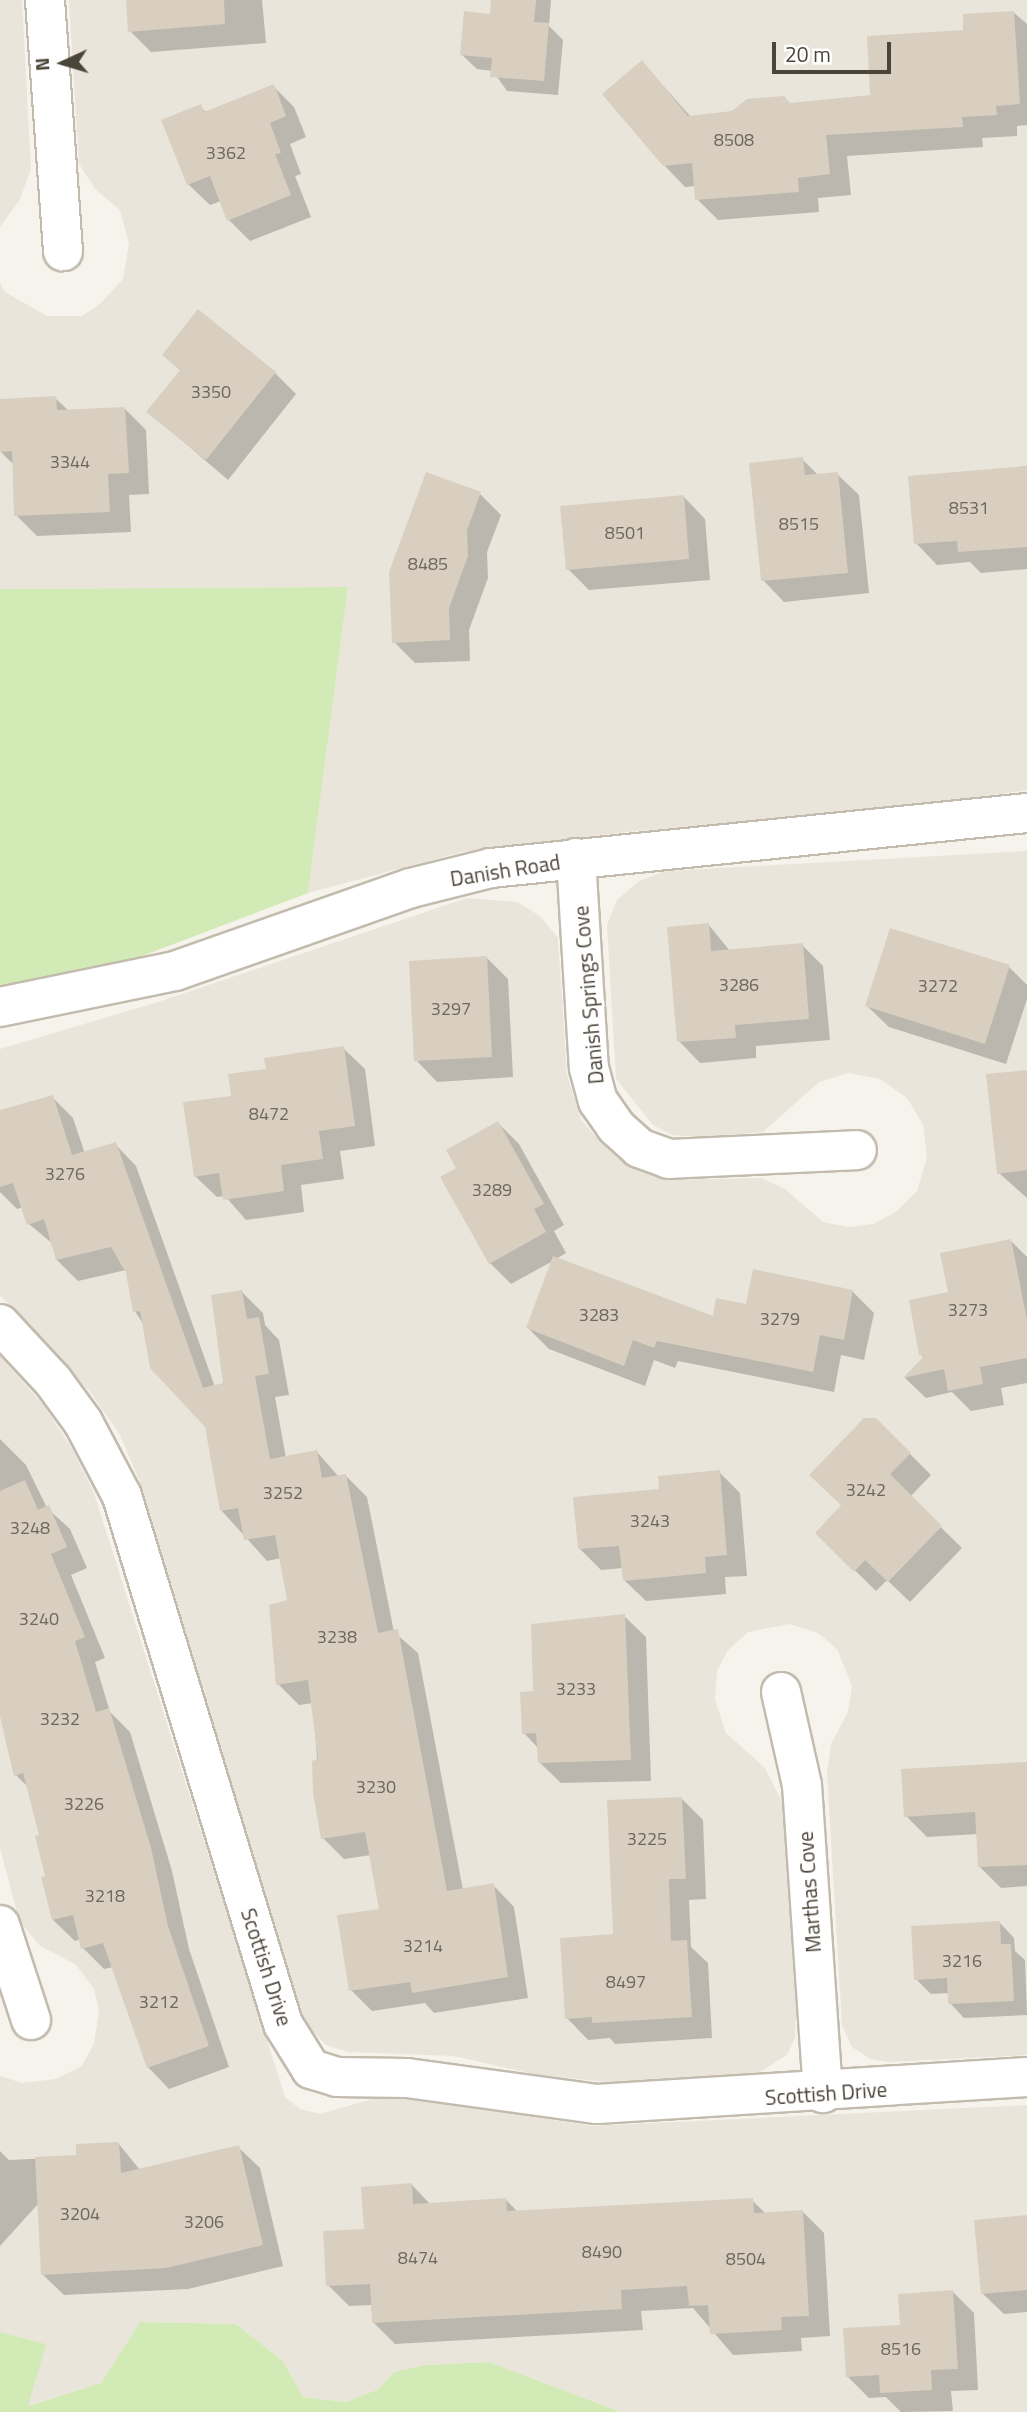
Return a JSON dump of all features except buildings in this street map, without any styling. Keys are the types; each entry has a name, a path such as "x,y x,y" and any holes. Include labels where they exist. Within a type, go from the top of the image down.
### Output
{"street":[{"path":"45,0 63,251"},
{"name":"Danish Road","path":"0,1007 175,971 411,888 491,869 1027,813"},
{"name":"Danish Springs Cove","path":"576,859 589,1068 598,1101 616,1127 639,1148 670,1159 857,1150"},
{"name":"Scottish Drive","path":"0,1324 53,1381 83,1422 122,1496 283,2024 311,2069 337,2077 407,2078 597,2104 823,2093 1027,2077"},
{"name":"Marthas Cove","path":"781,1692 802,1785 823,2093"},
{"path":"0,1925 31,2020"}],"shaded area":[{"path":"0,0 22,0 31,169 20,199 0,227"},
{"path":"69,0 1027,0 1027,790 901,809 626,832 462,852 308,893 348,587 0,589 0,283 5,292 47,316 82,316 100,304 123,279 129,244 120,210 96,190 79,164"},
{"path":"1027,851 1027,2055 889,2062 870,2059 852,2047 842,2025 827,1773 831,1744 848,1712 852,1686 837,1649 818,1633 790,1624 748,1632 728,1650 717,1671 715,1700 726,1733 765,1768 783,1804 796,2013 795,2038 787,2055 758,2073 617,2083 538,2075 454,2056 348,2052 326,2045 305,2023 142,1487 120,1435 91,1393 0,1295 0,1049 158,1002 467,898 517,902 540,916 558,938 567,1075 581,1120 603,1144 632,1167 670,1180 761,1178 785,1189 823,1222 848,1227 873,1224 896,1212 917,1191 927,1157 923,1125 907,1098 880,1079 849,1073 819,1082 763,1132 700,1137 672,1135 653,1125 616,1079 607,925 617,900 639,881 666,871"},
{"path":"0,1356 44,1406 74,1452 94,1493 285,2097 300,2109 320,2114 376,2098 410,2098 592,2126 1027,2105 1027,2412 621,2412 489,2362 424,2365 394,2372 379,2389 346,2402 303,2397 283,2361 236,2324 140,2322 101,2383 27,2406 45,2344 0,2332 0,2076 22,2083 55,2079 81,2067 94,2044 99,2011 94,1989 76,1965 39,1945 19,1920 0,1848"}],"green space":[{"path":"348,587 308,893 121,964 0,991 0,589"},
{"path":"140,2322 236,2324 283,2361 303,2397 346,2402 379,2389 394,2372 424,2365 489,2362 621,2412 0,2412 0,2332 46,2344 28,2406 101,2383"}]}
